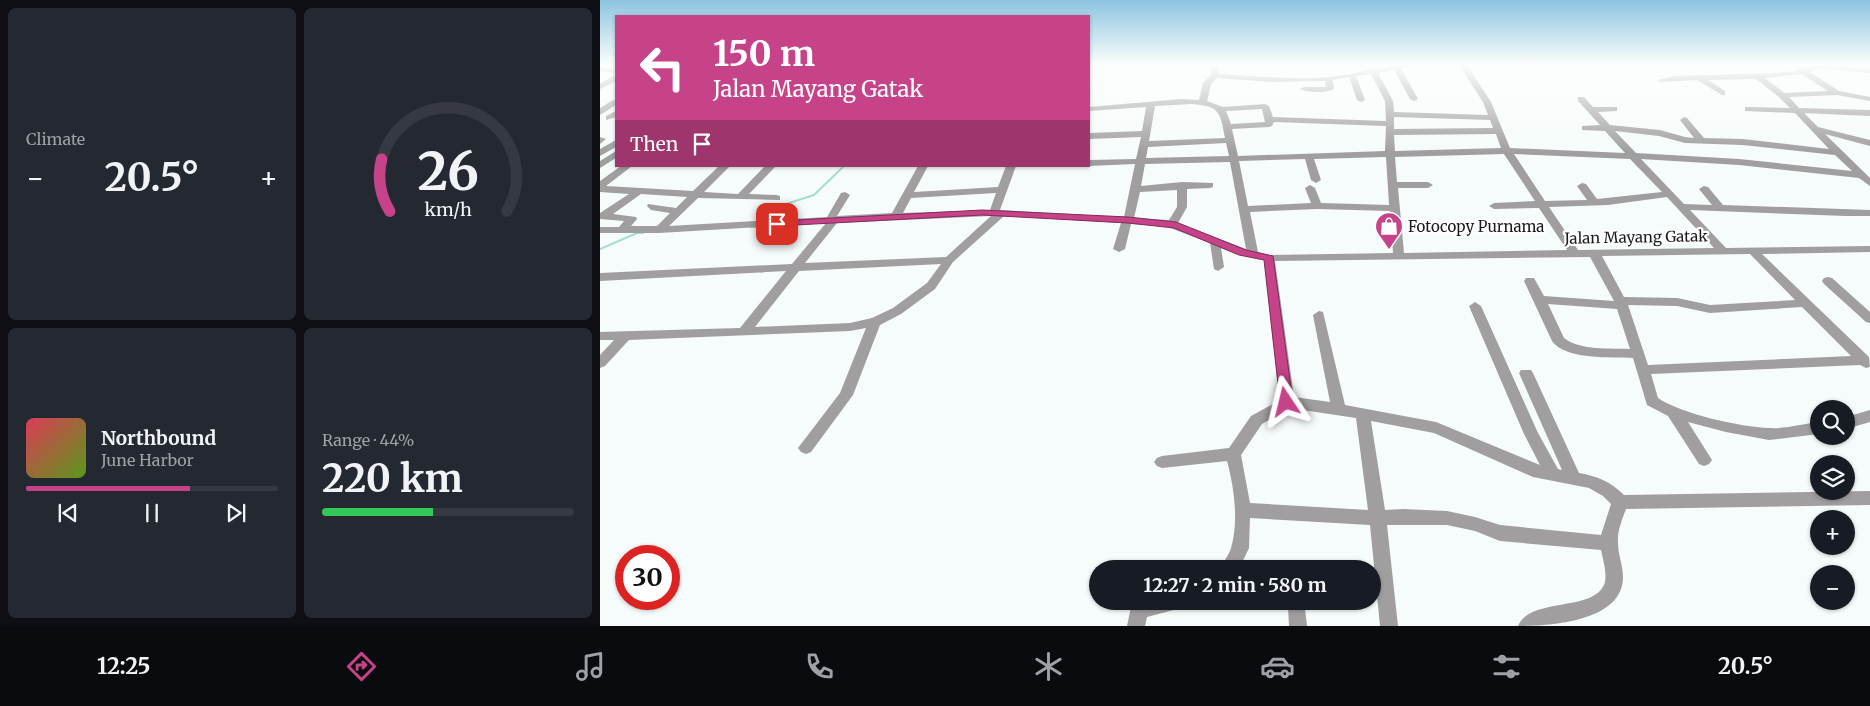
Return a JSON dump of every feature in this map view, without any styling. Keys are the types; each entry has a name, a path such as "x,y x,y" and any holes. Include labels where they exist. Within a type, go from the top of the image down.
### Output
{"street":[{"path":"1203,102 1205,94"},
{"path":"1360,94 1361,100"},
{"path":"1385,94 1390,105 1390,154 1399,256"},
{"path":"1411,94 1414,99"},
{"path":"1481,94 1507,151 1574,253"},
{"path":"1782,95 1804,94"},
{"path":"1844,94 1870,99"},
{"path":"1782,95 1870,183"},
{"path":"600,106 615,97"},
{"path":"1581,99 1723,251"},
{"path":"1090,109 1203,102 1223,109 1264,106 1270,119 1269,124 1228,127"},
{"path":"600,112 615,103"},
{"path":"1119,249 1131,214 1152,104"},
{"path":"1223,109 1235,159 1253,255"},
{"path":"1591,110 1614,109"},
{"path":"1748,109 1870,113"},
{"path":"1390,124 1493,118"},
{"path":"1270,119 1499,131"},
{"path":"1684,120 1702,141"},
{"path":"1585,128 1609,128 1660,133 1678,139 1743,142 1838,153"},
{"path":"1815,128 1870,143"},
{"path":"1090,136 1231,140"},
{"path":"602,160 615,144"},
{"path":"1090,163 1507,151 1739,162 1865,176"},
{"path":"602,160 615,154"},
{"path":"1310,157 1317,206"},
{"path":"602,160 615,161"},
{"path":"600,187 627,167"},
{"path":"659,230 725,167"},
{"path":"741,197 770,167"},
{"path":"896,216 922,167"},
{"path":"600,336 850,327 875,322 916,299 931,286 950,260 998,213 1002,190 1011,167"},
{"path":"1172,224 1182,207 1182,185"},
{"path":"1135,189 1210,185"},
{"path":"1394,185 1428,185"},
{"path":"1582,186 1595,203"},
{"path":"600,187 776,198"},
{"path":"1704,189 1719,207"},
{"path":"602,216 641,190"},
{"path":"906,195 1002,190"},
{"path":"1494,206 1595,203 1669,194"},
{"path":"744,332 832,220 845,195"},
{"path":"652,206 679,211"},
{"path":"1243,209 1317,206 1396,208"},
{"path":"1680,206 1833,214 1870,213"},
{"name":"Jalan Mayang Gatak","path":"600,230 659,230 896,216 998,213 1172,224 1253,255 1269,258 1870,248"},
{"path":"602,216 632,220 621,231"},
{"path":"1215,241 1218,267"},
{"path":"1752,250 1867,363"},
{"path":"1594,253 1629,324 1654,403 1674,413 1743,430 1769,434 1810,429"},
{"path":"1269,258 1286,402"},
{"path":"600,277 950,260"},
{"path":"1530,281 1560,343 1564,346 1577,349 1637,354"},
{"path":"1828,281 1870,320"},
{"path":"1540,300 1620,303 1677,302 1710,309 1805,303"},
{"path":"1475,306 1531,434 1553,475"},
{"path":"1319,315 1339,409"},
{"path":"806,448 846,395 875,322"},
{"path":"600,363 626,335"},
{"path":"1642,370 1867,363"},
{"path":"1526,373 1573,477"},
{"path":"1234,560 1240,548 1241,510 1235,459 1253,424 1264,414 1286,402 1339,409 1436,428 1464,438 1532,469 1553,475 1586,480 1603,487 1620,502 1870,498"},
{"path":"1674,413 1704,460"},
{"path":"1364,415 1378,518 1389,626"},
{"path":"1855,420 1870,416"},
{"path":"1531,434 1543,432 1554,434"},
{"path":"1162,462 1235,459"},
{"path":"1528,626 1542,619 1593,605 1605,597 1612,588 1615,579 1609,543 1611,524 1620,502"},
{"path":"1241,510 1378,518 1403,516 1447,518 1500,532 1609,543"},
{"path":"1136,626 1140,610"},
{"path":"1296,610 1298,626"}],"waterway":[{"path":"751,227 767,227 786,204 814,195 843,167"},
{"path":"600,249 637,233 643,233"}],"place":[{"name":"Fotocopy Purnama","path":"1389,250"}],"route":[{"path":"777,224 915,215 1001,213 1161,222 1176,225 1243,252 1269,258 1286,402"}]}
